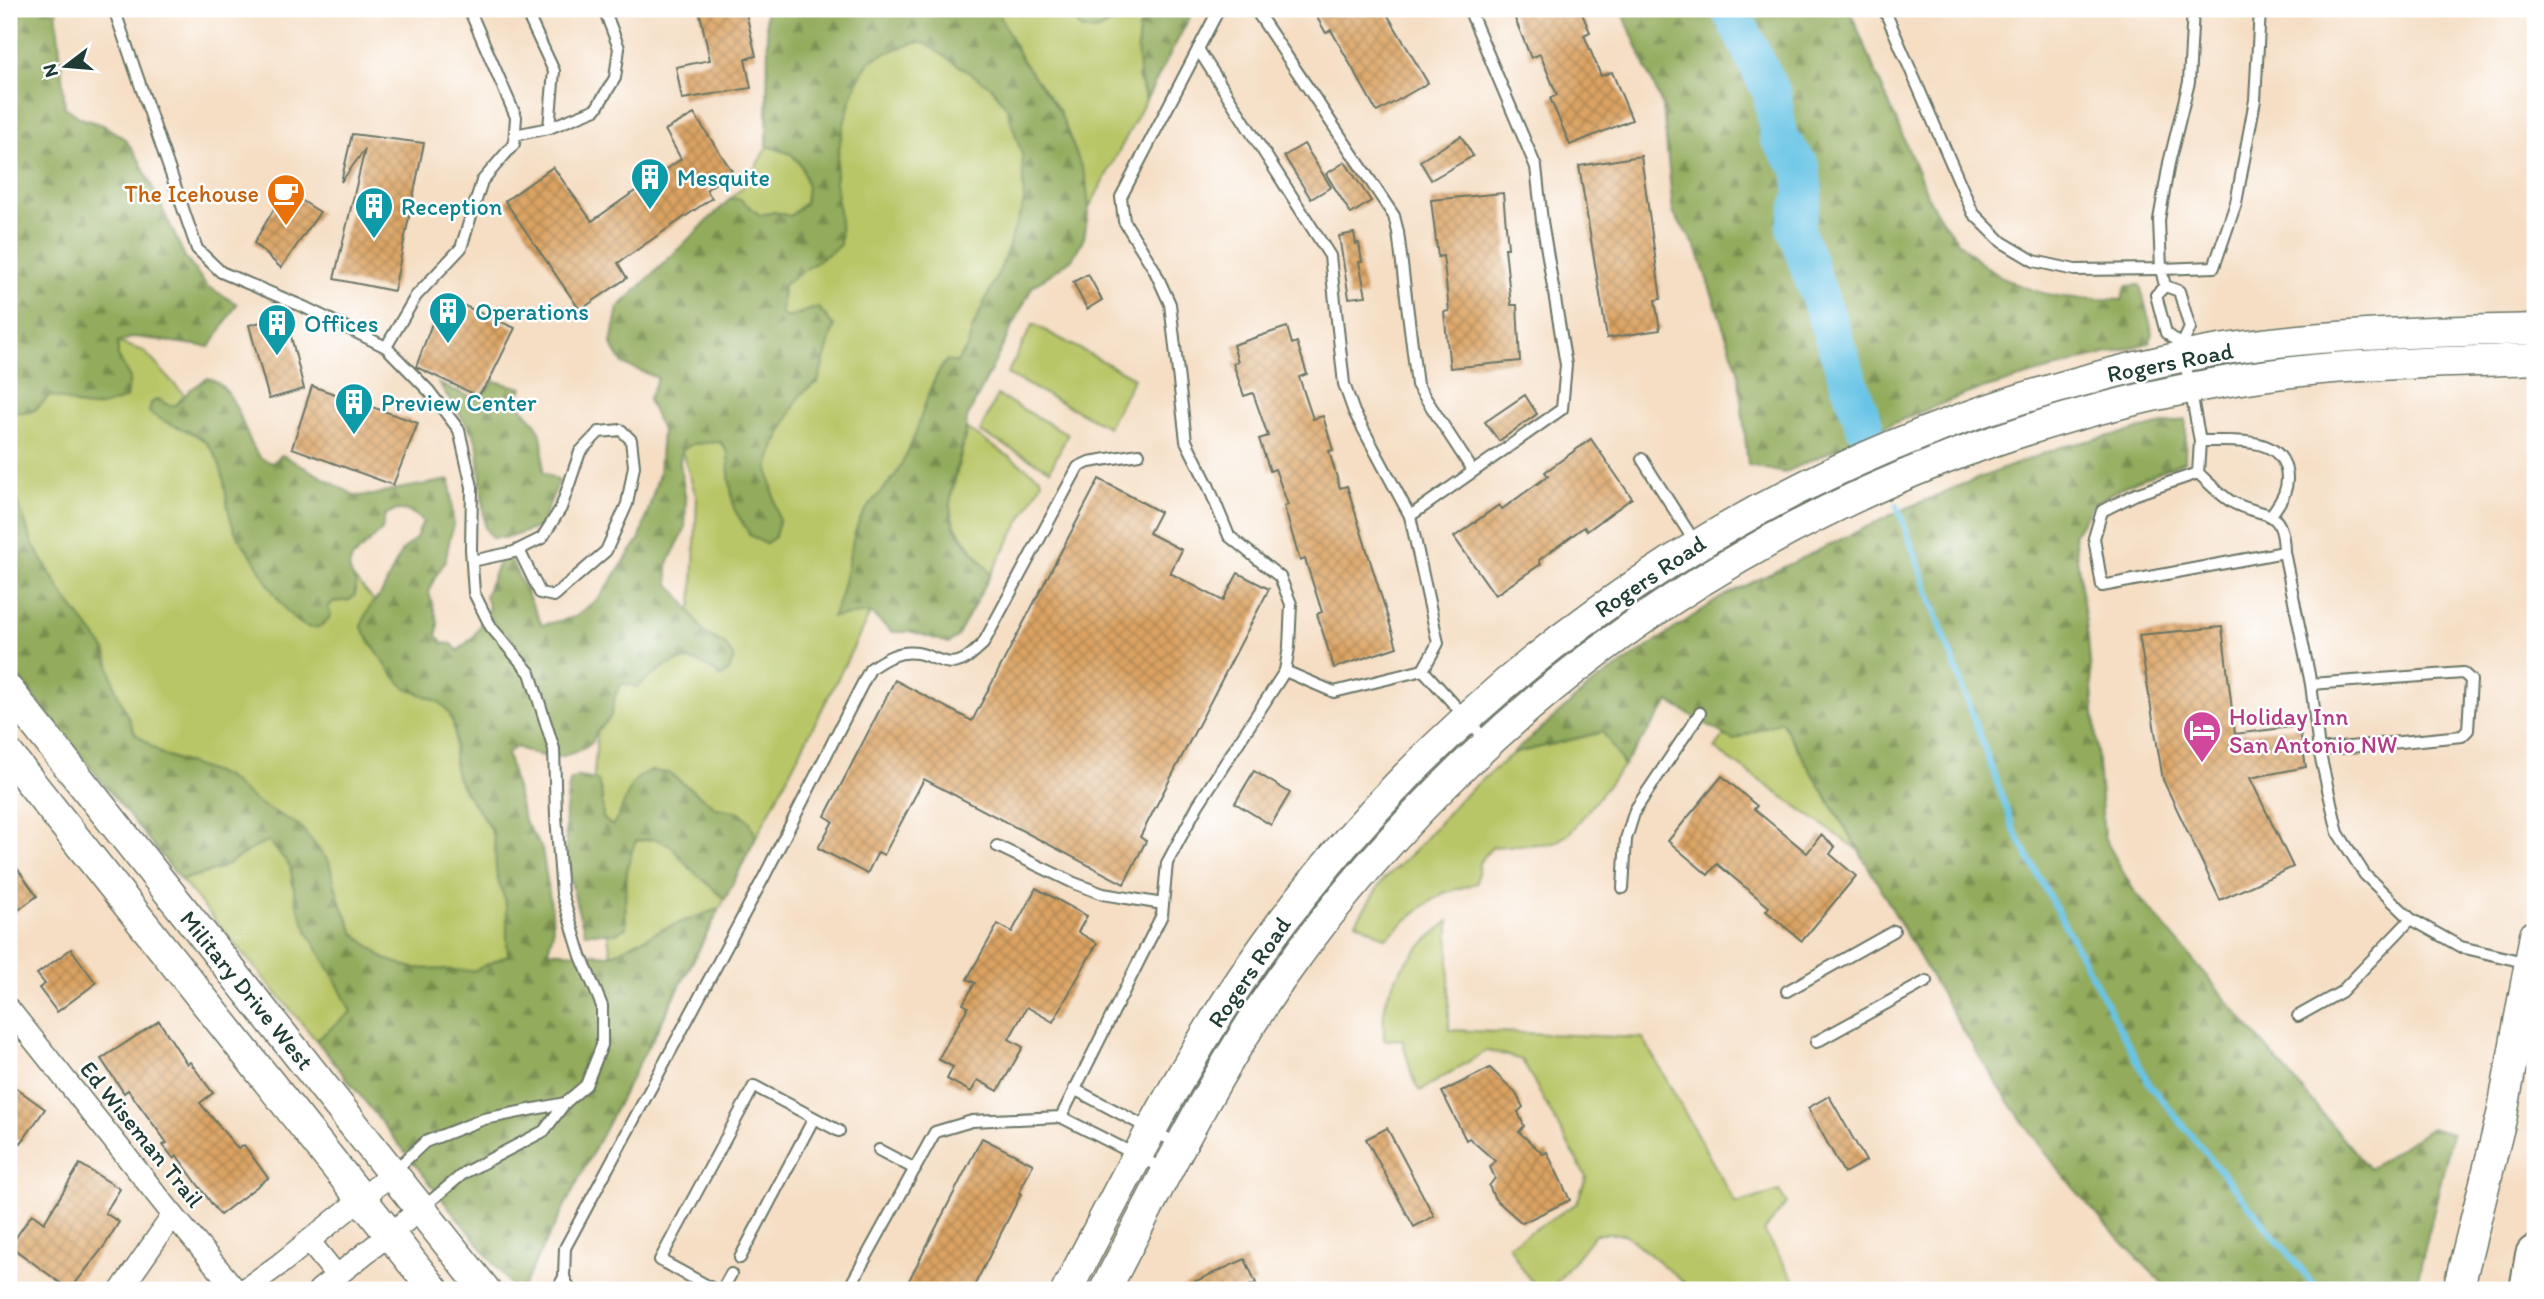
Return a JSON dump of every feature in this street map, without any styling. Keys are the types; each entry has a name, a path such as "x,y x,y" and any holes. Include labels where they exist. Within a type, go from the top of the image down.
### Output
{"highway":[{"path":"2529,1290 2535,1255"}],"main road":[{"name":"Rogers Road","path":"1068,1290 1151,1130 1217,1017 1272,936 1370,815 1511,678 1581,622 1696,544 1825,475 1939,426 2183,351 2302,339 2435,331 2535,329"},
{"name":"Rogers Road","path":"1105,1290 1173,1158 1250,1026 1314,934 1407,822 1487,741 1568,673 1717,569 1819,513 1892,480 2010,435 2078,414 2191,388 2328,368 2392,363 2535,359"},
{"name":"Military Drive West","path":"9,691 485,1290"},
{"name":"Military Drive West","path":"9,755 434,1290"},
{"path":"2458,1290 2493,1153 2533,949"}],"street":[{"name":"Ed Wiseman Trail","path":"9,1009 236,1290"},
{"path":"244,1290 393,1173"},
{"path":"319,1290 421,1209"},
{"path":"121,1290 173,1215"},
{"path":"309,1241 337,1276"}],"lane":[{"path":"114,9 197,249 221,272 304,307 386,347 429,391 459,430 472,486 474,593 491,627 530,673 554,749 555,816 562,894 581,956 602,1006 602,1045 586,1085 565,1103 544,1131 464,1173 421,1209"},
{"path":"386,347 416,296 461,248 482,181 514,144 516,117 469,9"},
{"path":"525,9 554,71 549,128"},
{"path":"514,135 549,128 596,109 615,78 619,48 604,9"},
{"path":"1060,1117 1162,915 1167,863 1198,805 1285,671 1289,647 1291,604 1280,577 1229,536 1186,441 1170,304 1154,269 1124,221 1121,197 1219,9"},
{"path":"1255,9 1394,216 1417,384 1473,471"},
{"path":"1410,516 1562,409 1566,365 1536,167 1469,9"},
{"path":"1884,9 1973,214 2002,243 2034,261 2074,270 2214,267 2236,203 2255,100 2260,9"},
{"path":"2165,286 2161,269 2159,220 2169,163 2189,82 2193,9"},
{"path":"1198,49 1330,256 1344,384 1354,412 1410,516 1437,643 1423,670 1334,692 1285,671"},
{"path":"2165,286 2156,295 2166,333 2183,351"},
{"path":"2165,286 2179,291 2190,328 2183,351 2200,441 2198,473"},
{"path":"472,561 519,550 542,538 561,508 580,452 598,432 621,430 631,440 634,466 627,504 606,551 554,596 540,593 519,550"},
{"path":"2200,441 2253,443 2273,448 2285,461 2289,482 2283,499 2271,514"},
{"path":"557,1290 564,1277 565,1248 764,877 870,669 897,654 916,653 951,664 965,659 983,644 1078,467 1089,462 1139,454"},
{"path":"1642,458 1696,544"},
{"path":"2198,473 2232,502 2271,514 2284,532 2284,552 2311,684 2319,750 2338,833 2365,875 2411,919 2461,947 2533,949"},
{"path":"2198,473 2136,494 2102,512 2094,538 2102,586 2284,552"},
{"path":"1423,670 1487,741"},
{"path":"2311,684 2463,673 2471,680 2468,730 2462,736 2319,750"},
{"path":"1623,888 1626,839 1635,810 1700,713"},
{"path":"997,846 1103,894 1163,904"},
{"path":"2298,1016 2341,992 2411,919"},
{"path":"1787,991 1894,931"},
{"path":"1816,1042 1927,981"},
{"path":"715,1290 660,1260 754,1086 839,1131"},
{"path":"1074,1089 1151,1130 1173,1158"},
{"path":"393,1173 425,1142 484,1119 565,1103"},
{"path":"848,1290 935,1132 972,1121 1060,1117 1137,1156 1173,1158"},
{"path":"740,1258 814,1118"},
{"path":"879,1150 915,1169"},
{"path":"722,1290 731,1274"},
{"path":"564,1277 570,1290"}],"green space":[{"path":"9,9 56,9 65,107 81,118 103,125 125,139 140,161 185,257 207,286 237,304 210,347 135,337 118,342 118,356 130,378 126,398 101,406 82,406 49,396 32,411 23,413 9,410"},
{"path":"765,9 1174,9 1138,77 1146,100 1089,208 1085,180 841,672 650,1045 611,955 590,827 600,696 692,606 697,499 659,378 623,364 611,344 618,308 747,183 767,146 768,47"},
{"path":"765,9 999,9 1022,60 1059,110 1086,179 1089,208 1084,238 1072,259 1032,287 967,418 952,488 951,515 957,532 991,574 957,637 949,643 913,632 892,632 870,613 832,617 859,521 899,468 940,370 947,360 956,363 968,346 972,329 1001,267 1024,202 1022,155 1007,108 991,87 926,44 918,42 886,53 869,63 862,72 850,103 837,159 840,245 783,286 781,312 786,318 818,307 834,326 818,382 801,394 775,445 768,468 779,521 775,537 765,544 750,535 734,509 728,453 720,442 693,444 681,451 680,463 686,502 685,529 667,565 669,584 686,604 705,634 725,644 734,658 729,671 721,677 697,662 678,661 658,671 637,687 623,683 616,694 609,719 592,743 582,749 555,757 537,755 516,747 507,753 524,820 542,849 552,912 553,932 548,951 611,955 663,929 720,908 521,1290 515,1290 316,1040 351,1012 309,935 296,901 290,866 269,841 220,869 181,880 9,666 9,491 15,495 33,544 64,596 105,649 116,690 135,733 162,754 226,777 255,801 300,826 329,862 339,899 354,933 385,959 413,968 473,971 508,955 506,906 497,875 494,838 457,777 454,761 455,735 450,715 436,700 400,683 361,626 370,606 382,593 401,552 416,538 423,521 405,510 385,515 382,530 352,558 349,568 355,583 355,595 350,600 333,602 328,607 331,615 320,626 309,627 286,610 237,535 228,511 224,480 212,450 199,437 149,412 151,403 158,399 168,405 176,405 190,390 208,378 227,391 252,446 261,458 272,463 282,455 356,496 450,480 453,524 445,562 429,593 438,622 437,635 442,643 452,644 458,651 474,636 489,608 485,596 500,560 510,559 542,625 575,617 600,597 640,538 659,474 662,430 648,400 658,378 623,364 611,344 618,308 730,199 740,199 760,215 775,212 790,216 805,203 807,185 801,165 791,154 767,146 768,47"},
{"path":"1070,9 1194,9 1146,100 1138,60 1141,20 1136,12 1096,31 1081,29"},
{"path":"1621,9 1849,9 1931,203 1954,236 1996,274 2031,290 2069,298 2122,300 2126,286 2140,285 2153,334 2149,343 1966,394 1879,429 1784,473 1748,465 1738,370 1696,247 1673,213 1663,107"},
{"path":"9,306 144,351 498,735 518,950 465,1000 316,1040 181,880 193,876 9,645"},
{"path":"1033,324 1134,378 1108,427 1007,374"},
{"path":"494,381 522,388 515,401 540,432 543,472 559,481 540,527 507,538 492,538 485,528 478,447 474,435 439,384 476,399"},
{"path":"997,395 1068,434 1050,470 980,432"},
{"path":"2186,419 2185,461 2127,485 2093,504 2074,535 2088,638 2104,837 2132,888 2369,1169 2431,1128 2452,1134 2415,1290 2169,1290 2077,1192 2021,1120 1948,1005 1781,721 1733,740 1669,702 1624,765 1603,732 1512,754 1590,686 1720,598 1891,515 1961,485 2061,447"},
{"path":"967,429 1040,477 1042,482 991,574 955,526 949,506"},
{"path":"1781,721 1858,850 1715,749 1725,735 1733,740"},
{"path":"1603,732 1624,765 1570,833 1554,843 1492,847 1479,863 1477,883 1444,893 1418,910 1386,938 1356,922 1383,880 1415,850 1458,801 1512,754"},
{"path":"651,771 669,773 717,808 740,812 750,822 756,837 725,899 692,870 669,844 655,839 636,841 627,873 626,928 616,933 585,933 567,858 565,820 570,781 579,776 598,781 603,818 612,826 631,787 642,774"},
{"path":"1449,921 1449,1030 1643,1038 1736,1204 1779,1191 1787,1203 1764,1231 1800,1290 1693,1290 1625,1234 1595,1234 1551,1290 1543,1289 1531,1280 1509,1245 1577,1203 1586,1177 1522,1060 1488,1050 1420,1091 1412,1075 1402,1039 1384,1040 1384,1012 1392,985 1417,950"}],"building":[{"path":"699,9 745,9 756,56 745,59 751,88 682,99 676,67 710,60"},
{"path":"1312,9 1384,9 1428,83 1377,112 1331,30 1326,33"},
{"path":"1511,9 1580,9 1590,32 1584,35 1601,76 1612,72 1632,120 1570,145 1550,98 1557,95 1540,54 1531,58"},
{"name":"Mesquite","path":"694,114 732,171 706,190 712,198 618,263 627,278 580,310 505,201 553,167 592,221 681,159 665,130"},
{"name":"Reception","path":"352,134 424,143 394,291 334,279 365,149 341,182"},
{"path":"1461,136 1473,156 1431,180 1420,161"},
{"path":"1304,144 1331,187 1311,199 1284,156"},
{"path":"1641,156 1661,299 1655,300 1660,330 1607,338 1579,166"},
{"path":"1345,162 1371,201 1351,214 1326,174"},
{"name":"The Icehouse","path":"285,190 320,212 281,268 254,243"},
{"path":"1503,193 1508,248 1505,248 1511,305 1517,305 1520,361 1450,368 1444,312 1449,311 1445,273 1443,256 1438,257 1431,200"},
{"path":"1354,233 1356,244 1359,243 1362,262 1359,262 1366,296 1349,298 1339,236"},
{"path":"1088,274 1102,300 1087,309 1073,282"},
{"name":"Operations","path":"442,296 515,328 489,381 478,396 416,367"},
{"name":"Offices","path":"286,316 304,389 269,399 249,325"},
{"path":"1287,327 1292,344 1297,342 1307,374 1299,377 1313,419 1323,416 1333,450 1329,451 1340,488 1347,486 1397,647 1334,668 1317,614 1322,612 1305,559 1300,561 1284,506 1288,505 1275,469 1270,471 1259,439 1268,436 1253,393 1244,396 1233,363 1238,362 1233,345"},
{"name":"Preview Center","path":"312,386 418,423 393,485 292,448"},
{"path":"1525,395 1537,414 1499,441 1485,422"},
{"path":"1591,439 1632,498 1587,531 1584,527 1539,560 1541,564 1495,595 1454,537 1499,505 1502,509 1548,476 1545,472"},
{"path":"1099,479 1160,512 1149,533 1182,550 1170,573 1223,601 1238,573 1269,589 1140,837 1146,841 1124,884 924,779 884,855 878,852 867,874 818,848 833,821 825,816 895,680 972,721"},
{"name":"Holiday Inn San Antonio NW","path":"2222,627 2235,734 2299,726 2306,767 2250,778 2293,867 2220,900 2163,780 2139,635"},
{"path":"1254,771 1290,793 1271,825 1235,803"},
{"path":"1722,776 1757,806 1754,809 1807,853 1821,835 1835,847 1830,854 1856,876 1802,941 1766,911 1769,907 1717,864 1708,875 1668,841"},
{"path":"9,857 37,896 9,917"},
{"path":"1036,888 1087,916 1078,932 1097,943 1053,1022 1027,1007 1009,1039 1023,1047 998,1091 978,1080 971,1092 947,1079 953,1067 938,1059 968,1007 963,1004 975,983 967,979 998,924 1012,932"},
{"path":"71,949 96,983 57,1012 39,988 45,984 37,974"},
{"path":"159,1021 187,1064 190,1062 213,1093 200,1103 238,1149 244,1145 268,1178 220,1215 177,1156 174,1159 163,1145 167,1143 128,1090 124,1093 101,1059"},
{"path":"1490,1068 1515,1092 1523,1107 1518,1112 1524,1126 1519,1132 1543,1154 1547,1152 1570,1200 1522,1223 1495,1199 1489,1186 1495,1178 1490,1167 1495,1161 1469,1138 1466,1140 1442,1092"},
{"path":"9,1083 45,1109 21,1143 9,1134"},
{"path":"1829,1096 1866,1161 1844,1173 1808,1108"},
{"path":"1387,1128 1434,1216 1414,1227 1366,1139"},
{"path":"982,1138 1033,1164 1019,1193 1021,1194 972,1290 904,1290"},
{"path":"80,1164 120,1189 105,1213 119,1222 70,1290 10,1246 32,1214 44,1223"},
{"path":"1245,1259 1256,1283 1239,1290 1176,1290"}],"waterway":[{"path":"1730,9 1772,93 1779,138 1801,167 1804,194 1795,227 1864,425"},
{"path":"1897,505 2014,830 2150,1085 2318,1290"}],"place":[{"name":"Mesquite","path":"650,211"},
{"name":"The Icehouse","path":"286,227"},
{"name":"Reception","path":"374,240"},
{"name":"Operations","path":"448,345"},
{"name":"Offices","path":"277,357"},
{"name":"Preview Center","path":"354,436"},
{"name":"Holiday Inn San Antonio NW","path":"2202,764"}]}
